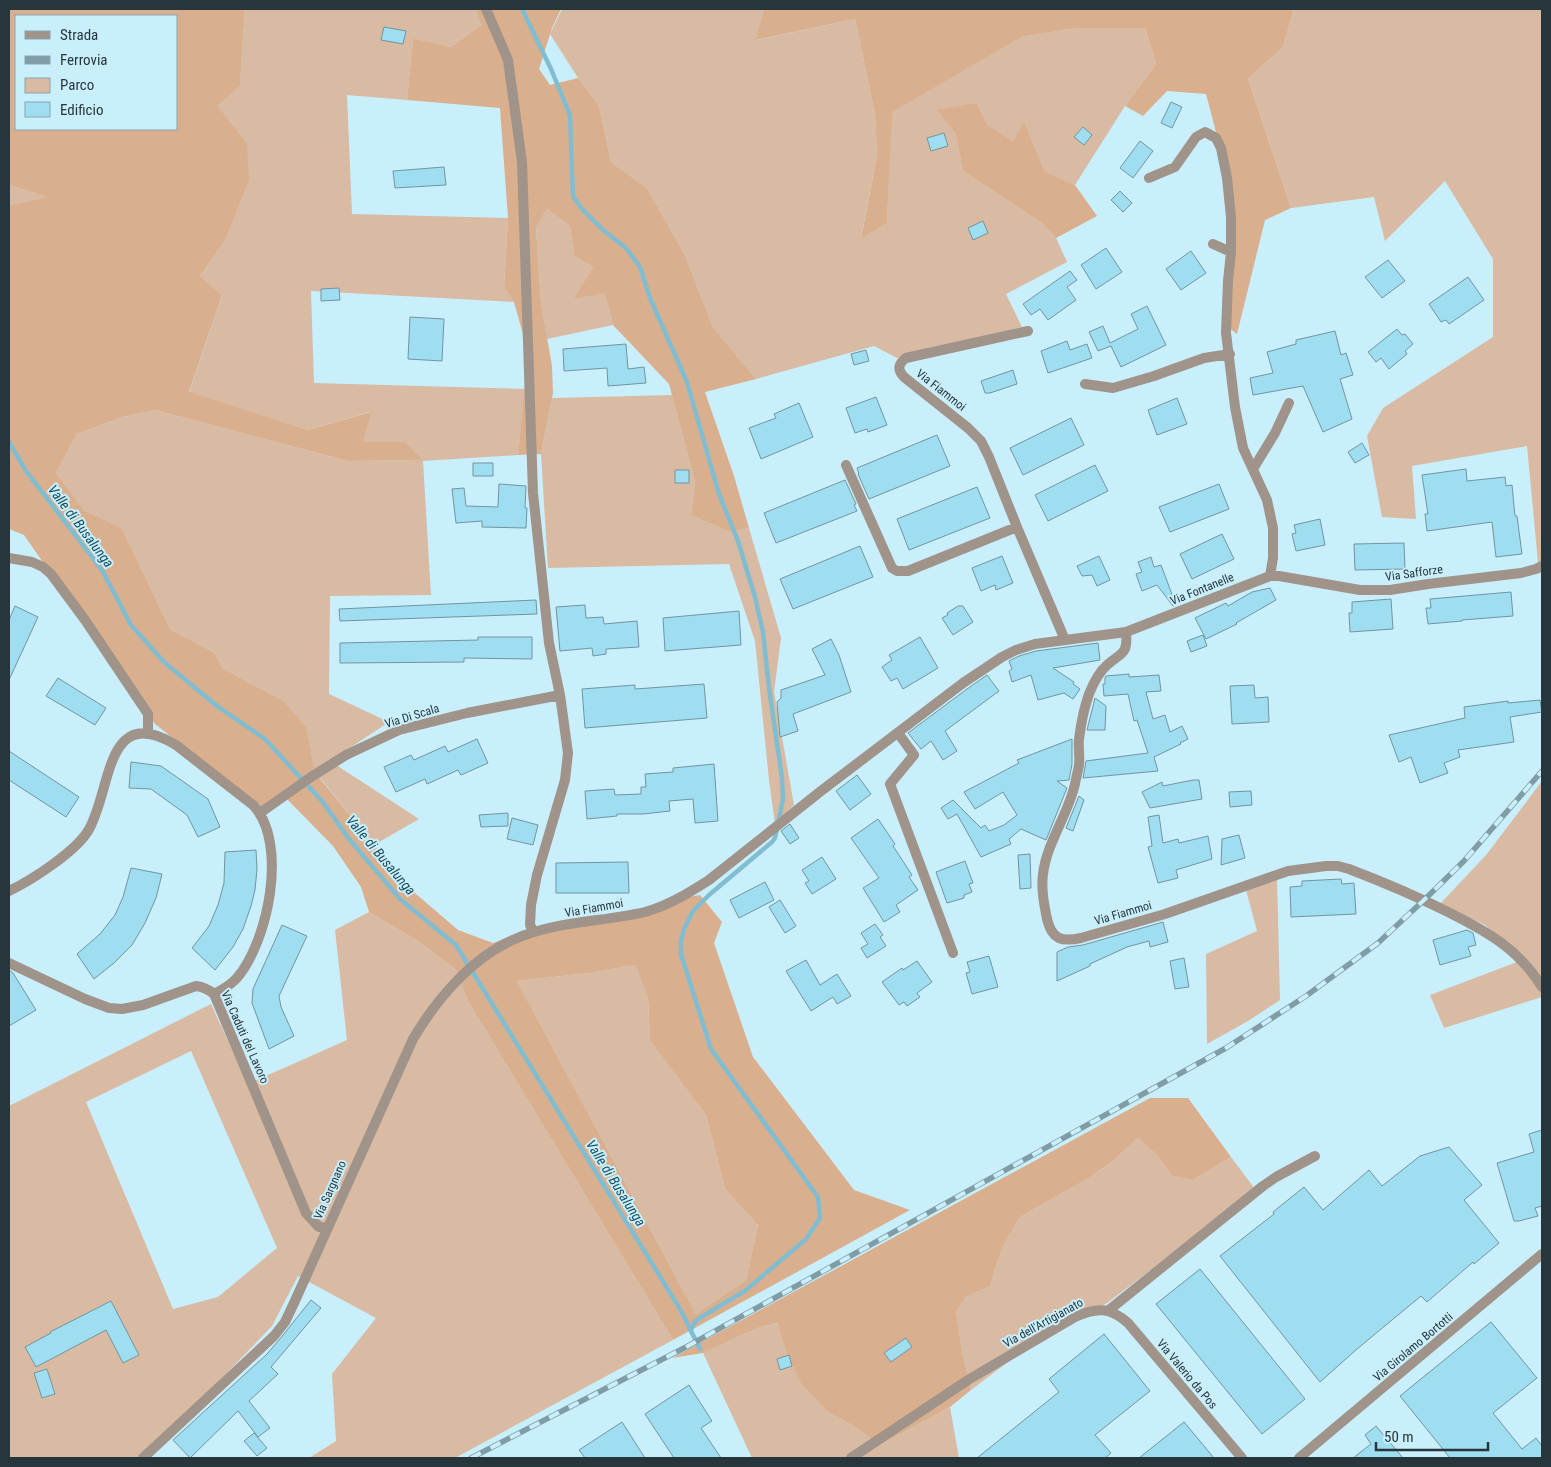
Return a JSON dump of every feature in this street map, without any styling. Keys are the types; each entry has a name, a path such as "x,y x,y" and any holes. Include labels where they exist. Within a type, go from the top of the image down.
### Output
{"street":[{"path":"486,9 508,60 522,162 534,493 549,643 560,695 568,753 565,780 537,875 530,925 534,932"},
{"path":"1149,178 1169,171 1174,167 1199,134 1205,132 1216,138 1221,148 1228,178 1231,217 1231,252 1226,333 1235,407 1244,448 1268,500 1273,528 1273,558 1270,576"},
{"path":"1213,244 1231,252"},
{"name":"Via Fiammoi","path":"1028,331 912,357 901,362 899,372 968,428 981,442 1066,640"},
{"path":"1085,384 1113,388 1204,358 1230,354"},
{"path":"1253,469 1275,433 1289,403"},
{"path":"846,465 892,568 897,571 908,571 1017,526"},
{"path":"9,558 32,562 43,567 51,574 85,620 148,714 148,733"},
{"name":"Via Safforze","path":"1289,578 1360,590 1390,590 1521,573 1542,566"},
{"name":"Via Fontanelle","path":"1126,632 1270,576 1289,578"},
{"name":"Via Fiammoi","path":"534,932 646,912 662,906 709,880 898,732 963,683 1002,657 1016,650 1036,644 1126,632 1127,646 1122,654 1098,675 1089,694 1083,712 1079,740 1079,765 1075,785 1069,806 1046,861 1042,881 1044,904 1049,927 1057,937 1070,940 1081,938 1164,914 1288,871 1338,866 1350,869 1424,900 1494,936 1521,960 1542,987"},
{"name":"Via Di Scala","path":"260,813 346,755 399,730 467,713 560,695"},
{"path":"898,732 914,755 890,784 953,953"},
{"path":"9,891 54,863 78,844 88,830 97,811 116,751 123,742 132,736 148,733 157,735 176,745 253,805 260,813 267,830 271,880 264,926 247,964 235,979 214,994"},
{"name":"Via Sargnano","path":"145,1458 274,1336 285,1322 413,1039 428,1014 445,993 478,962 514,939 534,932"},
{"name":"Via Caduti del Lavoro","path":"9,963 85,1000 109,1008 122,1009 143,1005 196,986 203,987 214,994 306,1213 319,1227 327,1228"},
{"path":"1108,1310 1262,1186 1316,1156"},
{"name":"Via Girolamo Bortotti","path":"1299,1458 1542,1254"},
{"name":"Via dell'Artigianato","path":"850,1458 968,1380 1075,1317 1092,1310 1108,1310"},
{"name":"Via Valerio da Pos","path":"1108,1310 1116,1313 1128,1323 1242,1458"}],"green space":[{"path":"245,9 475,9 481,25 451,47 413,40 407,100 347,95 352,214 508,218 504,287 514,302 311,291 314,383 525,389 518,455 423,461 431,595 330,596 329,694 389,722 330,761 419,819 374,845 314,770 282,700 222,668 215,653 170,629 122,528 84,510 54,473 77,434 119,418 155,410 348,461 423,460 406,442 362,442 370,412 308,430 189,393 222,295 200,276 224,242 247,143 218,106 240,84"},
{"path":"562,9 764,9 757,40 855,19 875,114 877,156 861,237 887,223 891,112 1022,37 1076,28 1145,28 1156,64 1125,106 1075,185 1045,171 1024,121 1013,143 988,125 977,103 955,132 963,171 1042,223 1056,238 1067,262 1006,294 1022,327 897,358 874,346 756,379 713,327 685,255 647,188 611,162 599,105 578,78 550,34"},
{"path":"1294,9 1542,9 1542,571 1539,573 1527,446 1412,466 1416,519 1382,517 1367,436 1383,408 1493,337 1493,259 1445,181 1385,241 1374,197 1291,208 1248,79 1283,47"},
{"path":"9,185 49,197 9,205"},
{"path":"547,209 570,226 574,256 593,267 573,299 605,292 613,325 547,339 541,303 536,228"},
{"path":"672,395 695,482 691,515 729,532 749,528 781,638 774,692 794,805 775,824 755,641 729,564 548,568 541,454 552,398"},
{"path":"1542,781 1542,997 1444,1028 1430,995 1525,959 1485,925 1440,904 1487,854"},
{"path":"1277,878 1280,1000 1207,1044 1206,954 1257,931 1245,886"},
{"path":"369,912 418,941 456,970 468,1001 673,1340 455,1458 309,1458 336,1441 332,1374 376,1318 298,1276 272,1326 145,1458 9,1458 9,1106 211,1004 248,1084 347,1040 335,930","holes":["191,1051 277,1248 218,1297 173,1309 86,1102"]},
{"path":"635,965 648,998 650,1041 706,1115 725,1189 758,1225 746,1280 696,1314 517,981 589,973"},
{"path":"1138,1138 1157,1155 1172,1176 1193,1180 1231,1157 1255,1189 1107,1303 1016,1356 971,1390 956,1312 966,1297 990,1286 1002,1248 1020,1217 1089,1178 1114,1160"},
{"path":"779,1323 785,1348 828,1412 852,1425 880,1445 950,1407 959,1458 752,1458 703,1353 760,1327"}],"shaded area":[{"path":"9,9 245,9 240,85 218,106 247,143 249,180 224,242 200,276 222,295 189,392 308,430 371,412 363,442 406,442 423,460 348,461 155,410 119,418 77,434 55,473 84,510 122,528 170,629 215,653 222,668 282,700 306,727 314,771 409,888 458,930 493,943 511,936 700,895 722,922 714,943 753,1057 854,1190 910,1210 673,1340 468,1001 456,970 418,941 369,912 361,887 333,846 282,794 262,807 155,724 24,535 9,529 9,205 48,197 9,185","holes":["635,965 648,998 650,1041 706,1115 725,1189 758,1225 746,1280 696,1314 517,981 589,973"]},
{"path":"475,9 561,9 552,28 539,69 550,85 578,78 599,105 611,162 647,188 685,255 713,327 756,379 705,392 734,476 749,528 729,532 691,515 695,482 669,384 613,325 605,293 573,299 593,267 574,256 570,226 547,209 536,228 541,303 552,366 553,393 541,454 518,455 528,352 514,302 504,287 508,218 500,108 407,100 413,39 451,47 481,25"},
{"path":"764,9 1294,9 1283,47 1248,79 1291,208 1265,220 1237,334 1222,323 1233,197 1206,94 1167,91 1143,116 1125,106 1156,64 1145,28 1076,28 1022,37 892,112 887,223 861,238 877,156 875,114 855,19 756,40"},
{"path":"977,103 988,125 1013,142 1024,121 1045,171 1075,185 1097,216 1056,238 1042,223 963,171 955,132 937,110"},
{"path":"1150,1098 1188,1098 1231,1157 1193,1180 1172,1176 1157,1155 1138,1138 1114,1160 1089,1178 1020,1217 1002,1248 990,1286 966,1297 956,1312 971,1390 950,1407 880,1445 852,1425 828,1412 801,1383 785,1348 778,1323 760,1327 703,1353 672,1358"}],"building":[{"path":"384,27 406,31 403,44 381,40"},
{"path":"1171,102 1182,107 1172,128 1161,123"},
{"path":"1083,127 1092,135 1084,145 1074,137"},
{"path":"944,133 948,146 931,151 927,138"},
{"path":"1140,141 1153,151 1133,178 1120,168"},
{"path":"444,167 446,185 395,188 393,171"},
{"path":"1120,191 1132,203 1123,212 1111,200"},
{"path":"983,221 988,233 973,240 968,228"},
{"path":"1106,248 1122,272 1096,289 1081,265"},
{"path":"1191,251 1206,273 1181,290 1166,269"},
{"path":"1388,260 1405,281 1382,298 1365,277"},
{"path":"1070,271 1077,280 1067,287 1076,300 1048,320 1040,309 1031,315 1023,304"},
{"path":"1468,277 1484,300 1449,324 1446,320 1441,322 1429,304"},
{"path":"339,288 340,300 321,301 321,289"},
{"path":"1147,306 1166,345 1121,367 1111,346 1098,351 1089,332 1103,326 1110,343 1138,329 1131,314"},
{"path":"410,317 444,319 442,361 408,359"},
{"path":"1397,329 1402,335 1405,334 1413,344 1405,351 1407,354 1389,369 1381,358 1376,362 1368,352"},
{"path":"1335,331 1341,355 1346,353 1353,375 1340,379 1352,419 1323,432 1303,386 1253,395 1250,378 1273,373 1267,352 1296,344 1296,340"},
{"path":"1067,341 1070,350 1087,344 1092,358 1048,373 1041,351"},
{"path":"626,344 628,369 644,367 646,383 608,386 607,368 564,371 563,349"},
{"path":"866,350 869,361 854,365 851,354"},
{"path":"1013,370 1017,384 985,393 981,381"},
{"path":"876,397 887,425 868,432 867,429 855,433 846,408"},
{"path":"1177,398 1187,424 1157,435 1148,410"},
{"path":"799,403 813,437 761,459 749,428 776,418 774,414"},
{"path":"1071,418 1084,445 1023,475 1010,448"},
{"path":"937,435 950,466 869,499 857,468"},
{"path":"1362,443 1369,455 1355,463 1348,452"},
{"path":"473,463 493,463 493,476 473,476"},
{"path":"1095,465 1108,491 1048,521 1035,495"},
{"path":"1466,469 1467,481 1505,477 1506,486 1512,485 1522,554 1496,557 1492,522 1427,531 1425,514 1428,514 1422,475"},
{"path":"675,470 689,470 689,483 675,483"},
{"path":"845,480 856,504 854,505 857,511 776,543 764,513"},
{"path":"499,484 526,486 526,528 482,527 482,521 456,523 452,489 464,488 466,506 498,507"},
{"path":"1219,484 1229,509 1170,532 1159,507"},
{"path":"977,487 990,518 909,550 897,519"},
{"path":"1320,519 1325,545 1296,551 1292,534 1296,533 1294,525"},
{"path":"1222,534 1234,559 1192,579 1180,554"},
{"path":"1404,543 1405,569 1355,570 1354,544"},
{"path":"860,546 873,577 793,609 780,579"},
{"path":"1002,556 1013,583 996,590 995,585 981,591 972,568"},
{"path":"1099,556 1110,580 1097,586 1092,575 1082,576 1077,566"},
{"path":"1151,557 1154,567 1161,565 1176,605 1173,606 1157,585 1142,591 1136,574 1142,572 1138,562"},
{"path":"1270,588 1276,600 1237,624 1206,639 1195,618 1226,603 1228,606 1252,592"},
{"path":"1511,592 1513,616 1428,624 1426,608 1431,608 1430,599"},
{"path":"1391,599 1393,629 1350,632 1349,613 1352,613 1352,602"},
{"path":"536,600 537,614 340,621 339,609"},
{"path":"585,605 586,618 603,617 604,624 637,621 639,647 606,649 606,654 593,656 592,648 560,651 556,607"},
{"path":"15,606 38,617 9,680 9,620"},
{"path":"958,606 963,606 973,622 953,635 942,618"},
{"path":"739,611 741,645 665,651 663,618"},
{"path":"1203,635 1207,646 1191,652 1187,641"},
{"path":"478,637 532,637 532,659 464,658 464,662 340,663 340,643 478,640"},
{"path":"920,637 938,668 903,689 897,678 891,681 882,667 892,660 889,655"},
{"path":"831,639 839,655 851,692 793,714 798,731 780,737 777,702 781,698 781,690 825,675 812,649"},
{"path":"1098,643 1100,660 1053,668 1074,682 1073,684 1080,689 1073,699 1064,693 1038,700 1031,675 1012,682 1009,671 1012,669 1009,661 1019,656 1036,651"},
{"path":"1129,674 1129,677 1159,675 1161,691 1146,692 1153,719 1165,715 1170,732 1182,726 1188,739 1154,757 1158,771 1083,778 1086,761 1148,753 1137,720 1134,721 1128,694 1104,696 1103,684 1105,684 1106,676"},
{"path":"987,675 999,691 945,731 957,751 943,760 931,741 921,749 908,733"},
{"path":"58,678 106,708 95,725 46,696"},
{"path":"704,684 707,718 585,728 582,689 635,685 635,689"},
{"path":"1254,685 1255,698 1268,697 1269,722 1232,724 1230,686"},
{"path":"1095,698 1106,706 1105,730 1087,730"},
{"path":"1540,700 1542,712 1510,717 1514,742 1458,750 1460,757 1444,763 1448,773 1420,783 1411,757 1399,762 1389,735 1465,718 1464,707 1508,701 1508,703"},
{"path":"477,739 488,763 461,775 458,770 427,784 425,779 396,792 384,767 411,755 414,760 445,746 448,752"},
{"path":"1072,739 1072,764 1069,780 1057,781 1067,788 1046,840 1021,829 1009,839 1011,844 981,857 957,814 948,819 941,808 953,800 981,828 985,825 989,831 1004,825 1017,815 1003,792 975,809 964,792 1019,763 1017,760"},
{"path":"9,751 79,797 66,817 9,780"},
{"path":"131,762 161,766 208,799 220,827 198,837 187,815 151,789 129,788"},
{"path":"714,764 718,821 695,823 693,799 669,801 670,811 617,814 617,816 587,819 585,791 614,789 615,795 641,794 641,787 646,787 645,774 673,772 673,768"},
{"path":"857,775 871,794 850,810 836,791"},
{"path":"1199,780 1202,799 1150,808 1142,792 1162,782 1163,786"},
{"path":"1251,791 1252,805 1230,807 1229,792"},
{"path":"1079,796 1084,800 1073,831 1066,828"},
{"path":"508,813 508,826 481,827 479,815"},
{"path":"1159,815 1163,843 1178,839 1179,843 1208,836 1212,859 1176,870 1178,878 1158,883 1148,847 1152,846 1148,817"},
{"path":"512,818 538,825 533,845 507,839"},
{"path":"878,819 895,844 893,846 912,875 909,877 918,890 896,905 900,912 884,922 863,888 879,878 851,838"},
{"path":"790,824 799,838 790,844 781,831"},
{"path":"1239,835 1245,858 1221,865 1222,839"},
{"path":"256,850 257,869 251,906 243,929 233,947 215,970 192,948 209,926 218,905 224,883 225,852"},
{"path":"1030,854 1031,888 1020,889 1018,855"},
{"path":"822,857 836,879 812,894 805,883 809,881 802,870"},
{"path":"965,861 973,883 969,884 972,892 964,895 964,898 947,903 936,872"},
{"path":"628,862 629,893 556,893 556,863"},
{"path":"131,868 162,874 156,898 145,923 132,945 94,979 77,954 100,934 115,915 123,897"},
{"path":"1341,879 1342,884 1354,883 1356,914 1291,917 1290,887 1302,886 1302,881"},
{"path":"765,882 774,900 739,918 730,900"},
{"path":"780,900 796,926 785,933 769,907"},
{"path":"1163,922 1168,942 1150,947 1149,941 1127,947 1057,981 1057,952 1068,947 1083,945"},
{"path":"875,924 883,935 880,937 886,946 867,958 861,948 868,944 861,933"},
{"path":"282,925 307,936 279,996 281,1007 294,1036 269,1049 252,1003 253,989"},
{"path":"1467,930 1473,933 1476,945 1468,947 1471,956 1440,965 1433,940"},
{"path":"989,956 998,987 972,994 966,973 970,972 967,962"},
{"path":"1184,958 1189,987 1175,989 1170,961"},
{"path":"806,960 820,985 837,974 851,996 837,1004 833,997 811,1011 786,971"},
{"path":"917,961 932,982 917,993 920,997 907,1006 904,1002 899,1005 882,982 902,968 903,970"},
{"path":"9,970 13,973 36,1010 9,1026"},
{"path":"1542,1130 1542,1206 1535,1208 1538,1216 1514,1221 1497,1163 1534,1152 1529,1134"},
{"path":"1449,1147 1482,1185 1464,1200 1499,1243 1474,1264 1473,1262 1427,1302 1421,1296 1320,1382 1220,1256 1274,1214 1273,1212 1304,1187 1323,1210 1369,1170 1382,1186 1420,1156"},
{"path":"1200,1269 1305,1399 1262,1434 1156,1304"},
{"path":"311,1300 321,1308 271,1367 278,1374 249,1401 270,1428 258,1437 238,1411 190,1458 173,1440 267,1354"},
{"path":"111,1301 139,1355 123,1363 106,1330 36,1367 25,1347"},
{"path":"1491,1322 1537,1378 1493,1413 1522,1449 1536,1438 1542,1446 1542,1458 1450,1458 1400,1396"},
{"path":"1104,1334 1150,1391 1095,1435 1111,1453 1105,1458 977,1458 1059,1392 1049,1379"},
{"path":"906,1338 912,1347 891,1362 884,1353"},
{"path":"789,1355 792,1366 780,1370 777,1359"},
{"path":"47,1369 55,1394 42,1398 34,1373"},
{"path":"689,1385 712,1421 701,1428 721,1458 674,1458 645,1414"},
{"path":"622,1422 645,1458 585,1458 579,1450"},
{"path":"1184,1422 1214,1458 1139,1458"},
{"path":"1376,1426 1403,1458 1353,1458 1371,1444 1365,1435"},
{"path":"254,1433 267,1448 257,1456 244,1441"}],"waterway":[{"path":"522,9 551,69 570,115 573,196 582,209 603,230 626,248 640,267 650,298 687,382 719,494 738,541 755,597 763,632 782,778 783,799 775,838 693,911 684,929 681,941 681,954 711,1049 818,1197 820,1218 806,1239 746,1290 695,1321 691,1330"},
{"name":"Valle di Busalunga","path":"9,442 26,471 102,570 131,625 164,662 217,706 265,739 322,801 349,839 400,899 456,945 680,1309 700,1349"}],"railway":[{"path":"471,1458 688,1346 1226,1048 1306,996 1378,943 1464,861 1542,771"}]}
